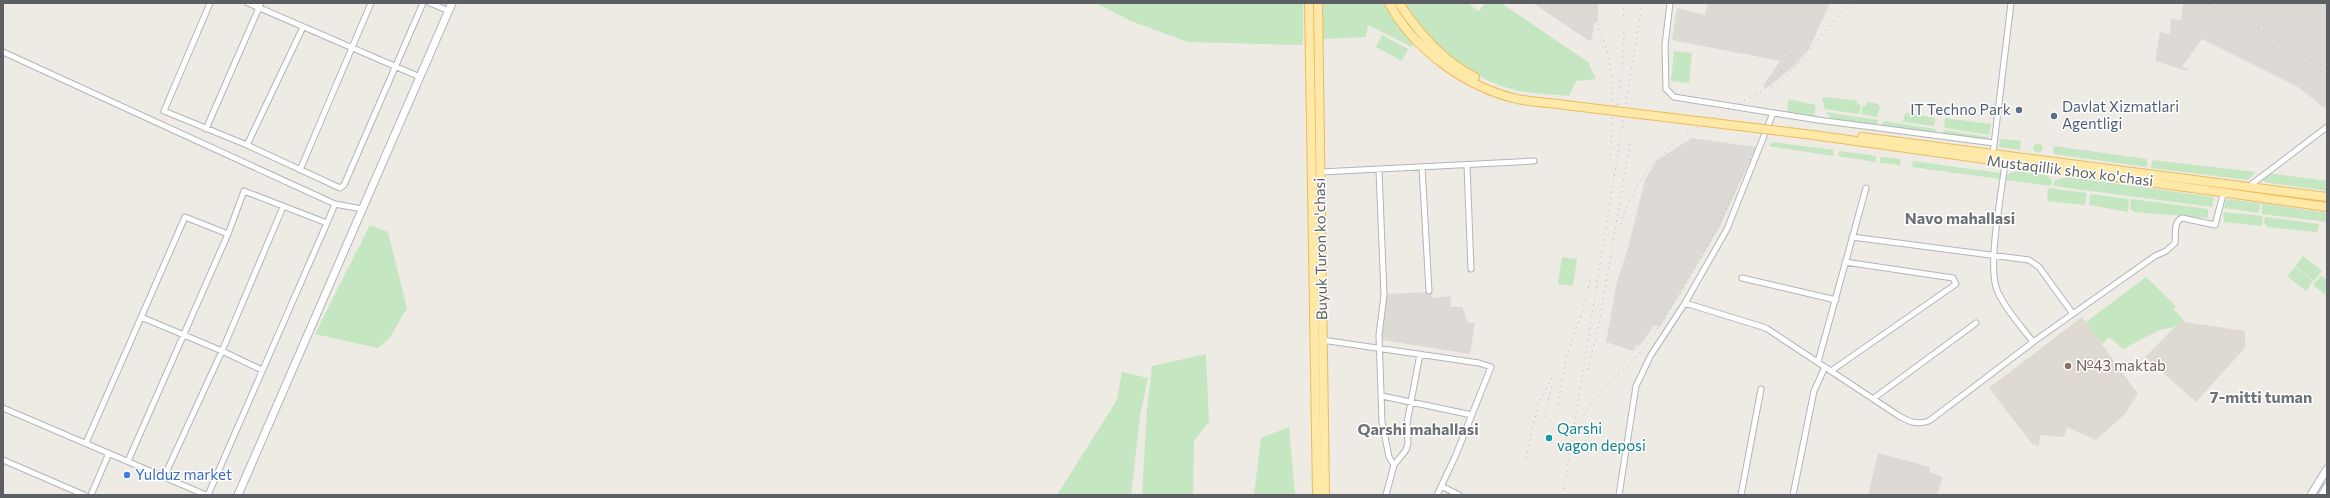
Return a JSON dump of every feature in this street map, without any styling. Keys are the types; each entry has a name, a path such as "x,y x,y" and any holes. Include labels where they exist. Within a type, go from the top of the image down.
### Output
{"main road":[{"name":"Buyuk Turon ko'chasi","path":"1309,3 1325,495"},
{"name":"Buyuk Turon ko'chasi","path":"1317,495 1321,172 1318,3"},
{"path":"1389,3 1398,18 1419,43 1438,60 1466,78 1490,90 1518,99 1566,103"},
{"path":"1399,3 1433,46 1471,75 1509,91 1566,103"},
{"name":"Mustaqillik shox ko'chasi","path":"1566,103 1814,133 1932,149 2006,162 2225,187 2250,186 2327,197"},
{"name":"Mustaqillik shox ko'chasi","path":"1932,149 1993,153 2225,187 2240,193 2327,207"}],"street":[{"path":"210,3 164,111 247,146 340,188 344,186 423,3"},
{"path":"248,3 260,6 303,27 420,76"},
{"path":"300,170 371,3"},
{"path":"430,3 449,11"},
{"path":"238,495 452,3"},
{"path":"1670,3 1665,45 1666,89 1674,96 1774,113 1994,143"},
{"path":"1993,153 2011,3"},
{"path":"206,129 260,6"},
{"path":"247,146 303,27"},
{"path":"3,52 335,204 362,209"},
{"path":"1619,495 1636,386 1651,355 1685,303 1727,229 1774,113"},
{"path":"2240,193 2327,127"},
{"path":"1321,172 1467,166 1534,161"},
{"path":"2006,162 1994,255 1994,279 1997,290 2002,299 2034,342"},
{"path":"1467,166 1471,269"},
{"path":"1422,167 1429,291"},
{"path":"1379,170 1384,295 1380,348 1382,422 1389,457 1394,466"},
{"path":"1685,303 1766,328 1911,422 1921,423 1929,421 2073,314 2155,256 2171,248 2175,244 2176,222 2182,218 2214,225 2225,187"},
{"path":"1818,362 1866,188"},
{"path":"128,461 228,234 244,191 327,223"},
{"path":"3,408 207,495 335,204"},
{"path":"164,477 222,351 283,207"},
{"path":"86,443 185,217 228,234"},
{"path":"1852,237 2029,260 2039,267 2073,314"},
{"path":"1831,371 1956,284 1953,278 1845,262"},
{"path":"1742,278 1836,300"},
{"path":"141,317 222,351 262,370"},
{"path":"1874,398 1976,323"},
{"path":"1320,338 1491,367 1437,495"},
{"path":"1386,495 1394,466 1406,450 1408,443 1408,423 1420,354"},
{"path":"1793,495 1814,391 1825,367"},
{"path":"1741,495 1761,389"},
{"path":"1382,396 1472,415"},
{"path":"91,495 109,453"},
{"path":"3,460 84,495"},
{"path":"2311,495 2327,469"},
{"path":"1441,486 1459,495"},
{"path":"2322,495 2327,487"}],"shaded area":[{"path":"1533,3 1598,3 1598,21 1594,24 1592,39 1589,41"},
{"path":"1708,3 1830,3 1809,49 1793,67 1767,88 1763,86 1780,61 1672,40 1677,8 1705,15"},
{"path":"2183,3 2327,3 2327,110 2298,87 2202,39 2182,67 2188,69 2188,71 2155,61 2160,32 2170,34 2171,19 2181,20"},
{"path":"1692,138 1756,147 1719,228 1659,328 1654,325 1640,346 1637,345 1633,351 1606,342 1617,282 1628,248 1645,180 1657,160"},
{"path":"1431,292 1432,298 1451,296 1450,307 1462,307 1468,323 1475,323 1470,354 1382,340 1386,294"},
{"name":"№43 maktab","path":"2082,317 2138,394 2124,415 2096,440 2067,427 2064,437 2040,435 2039,446 2032,444 1989,388"},
{"path":"2183,319 2185,322 2245,331 2245,348 2196,402 2145,357"},
{"path":"1878,453 1930,467 1929,472 1943,477 1937,495 1868,495"}],"green space":[{"path":"1095,3 1303,3 1303,45 1188,42 1131,21"},
{"path":"1322,3 1385,3 1393,17 1414,41 1412,47 1368,25 1366,37 1322,39"},
{"path":"1405,3 1468,3 1478,11 1486,3 1501,3 1588,62 1596,79 1576,81 1569,96 1515,90 1498,84 1466,68 1438,45 1415,18"},
{"path":"1382,35 1408,49 1402,61 1376,47"},
{"path":"1674,51 1692,53 1689,83 1671,81"},
{"path":"1826,97 1858,101 1857,104 1861,105 1859,114 1825,109 1822,99"},
{"path":"1788,99 1816,105 1814,117 1787,112"},
{"path":"1867,102 1878,104 1880,108 1877,117 1861,114 1863,106 1866,106"},
{"path":"1826,112 1878,120 1877,125 1833,121"},
{"path":"1905,113 1935,118 1934,126 1903,122"},
{"path":"1945,118 1991,124 1989,135 1946,128 1944,127"},
{"path":"1884,121 1935,129 1936,133 1884,126 1882,124"},
{"path":"1943,130 1989,137 1988,141 1943,134"},
{"path":"2000,139 2021,141 2020,150 1999,147"},
{"path":"1772,142 1833,150 1834,156 1769,146"},
{"path":"2036,144 2040,144 2042,148 2040,152 2036,152 2034,150 2034,146"},
{"path":"2054,146 2147,159 2147,167 2053,154"},
{"path":"1840,151 1876,156 1875,162 1838,156"},
{"path":"1880,157 1901,159 1900,165 1880,163"},
{"path":"2152,160 2256,172 2248,180 2151,168"},
{"path":"1913,161 2000,173 2000,179 1912,167"},
{"path":"2016,171 2046,175 2052,180 2051,186 2006,180 2008,174"},
{"path":"2268,173 2327,181 2327,191 2263,182"},
{"path":"2067,177 2214,197 2212,207 2053,186 2054,181"},
{"path":"2048,188 2087,193 2085,205 2047,201"},
{"path":"2090,194 2129,199 2128,212 2089,205"},
{"path":"2131,199 2208,209 2208,218 2134,212 2130,209"},
{"path":"2226,199 2260,203 2259,213 2224,208"},
{"path":"2262,203 2327,213 2327,222 2262,214"},
{"path":"2223,212 2263,216 2262,226 2224,222"},
{"path":"2265,217 2319,224 2318,231 2315,232 2268,227 2264,223"},
{"path":"370,225 388,232 407,308 389,339 378,348 315,334"},
{"path":"2303,256 2322,271 2314,281 2295,266"},
{"path":"1562,257 1577,259 1573,286 1558,284"},
{"path":"2295,267 2313,281 2306,291 2287,276"},
{"path":"2321,276 2327,280 2327,296 2313,285"},
{"path":"2146,277 2176,306 2173,309 2183,319 2174,327 2159,330 2123,349 2109,337 2102,344 2086,322"},
{"path":"1206,354 1209,422 1194,441 1193,495 1142,495 1147,409 1152,366"},
{"path":"1122,372 1148,378 1140,416 1131,495 1057,495 1117,400"},
{"path":"1289,427 1295,495 1254,495 1261,438"}],"railway":[{"path":"1585,3 1596,21 1603,39 1608,59 1613,99 1610,160"},
{"path":"1616,111 1623,57 1623,3"},
{"path":"1563,495 1642,3"},
{"path":"1772,87 1794,68 1832,23 1853,3"},
{"path":"2204,3 2230,12 2327,69"},
{"path":"1621,224 1629,202 1639,184 1650,168 1663,154 1678,141 1712,118 1764,89 1780,73 1793,53 1814,11"},
{"path":"1588,369 1599,324 1630,143"},
{"path":"1577,432 1582,418 1590,406 1608,384 1630,363 1649,341 1679,296 1706,248 1753,150"},
{"path":"1581,317 1591,276"},
{"path":"1558,404 1567,354 1582,312"},
{"path":"1526,458 1538,404 1558,367"},
{"path":"1544,417 1552,385"}],"place":[{"name":"IT Techno Park","path":"2019,110"},
{"name":"Davlat Xizmatlari Agentligi","path":"2054,116"},
{"name":"№43 maktab","path":"2068,366"},
{"name":"Qarshi vagon deposi","path":"1549,438"},
{"name":"Yulduz market","path":"127,475"}],"district":[{"name":"Navo mahallasi","path":"1960,218"},
{"name":"7-mitti tuman","path":"2261,397"},
{"name":"Qarshi mahallasi","path":"1418,429"}]}
